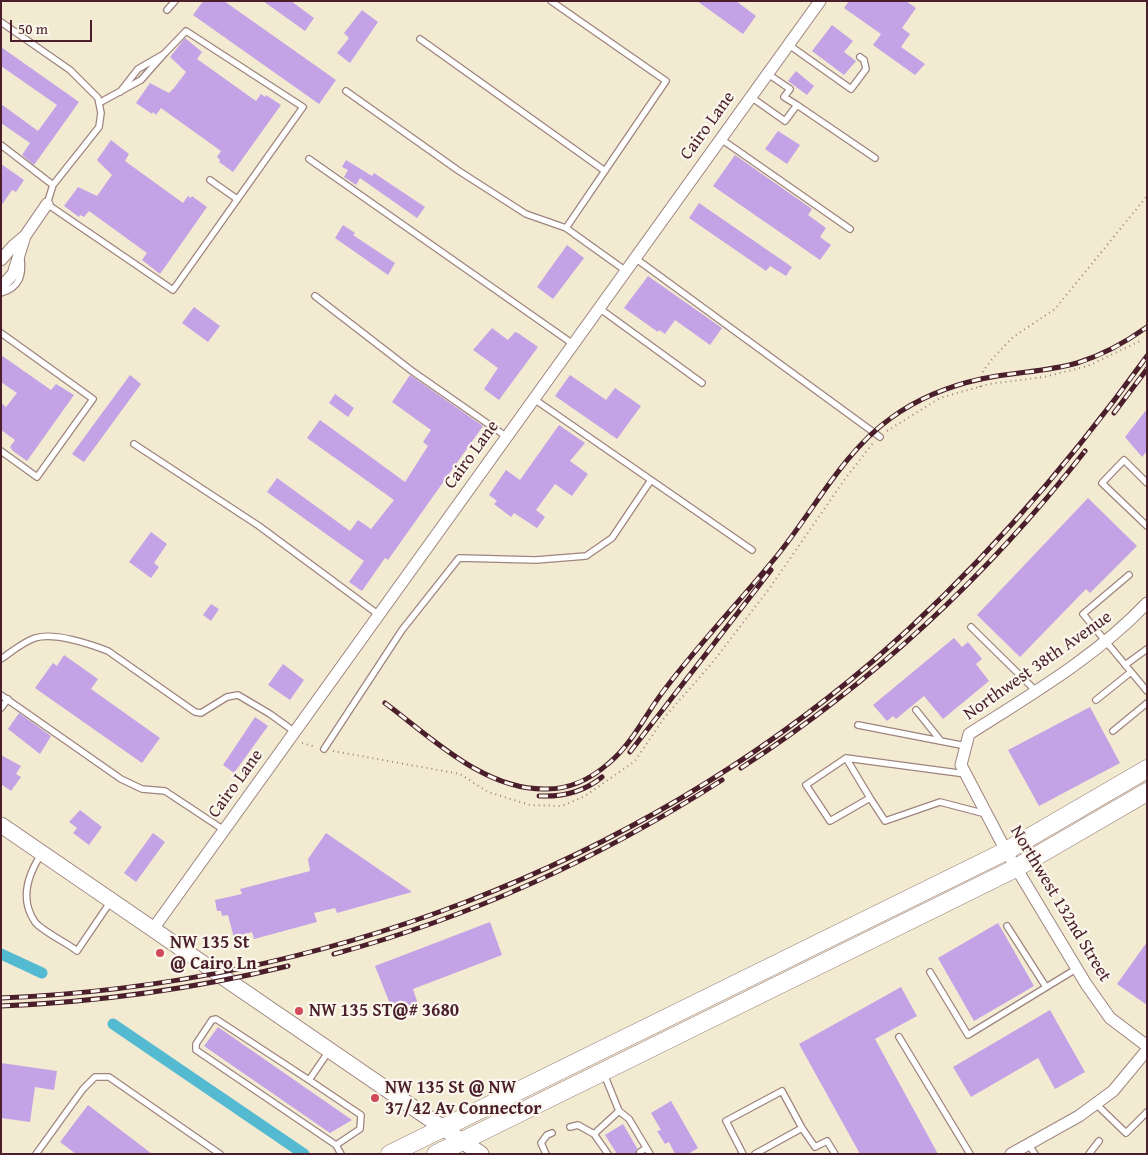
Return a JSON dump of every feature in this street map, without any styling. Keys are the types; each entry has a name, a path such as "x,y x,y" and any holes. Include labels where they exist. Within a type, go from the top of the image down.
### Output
{"main road":[{"path":"390,1154 1006,851 1147,769"},
{"path":"436,1154 1016,868 1147,792"},
{"path":"1,825 481,1154"}],"street":[{"name":"Cairo Lane","path":"153,929 820,1"},
{"path":"1,287 13,274 26,236 47,204"},
{"path":"1,260 13,246 26,236"},
{"name":"Northwest 38th Avenue","path":"964,770 969,734 1036,691 1105,641 1124,627 1147,603"},
{"name":"Northwest 132nd Street","path":"964,770 1006,851 1076,969 1110,1018 1147,1046"},
{"path":"1011,1154 1032,1149 1113,1091 1147,1050"}],"lane":[{"path":"167,10 175,1"},
{"path":"551,1 666,81 566,228"},
{"path":"1,22 70,70 98,98 100,127 53,185 47,204 173,290 302,107 186,31 141,80 99,103"},
{"path":"420,39 605,171"},
{"path":"789,45 851,89 866,69 864,60 860,57"},
{"path":"120,92 138,69 164,54"},
{"path":"768,74 790,89 784,97 876,158"},
{"path":"346,90 459,171 526,214 566,228 626,271"},
{"path":"751,97 785,120 797,105"},
{"path":"721,139 850,230"},
{"path":"1,145 53,185"},
{"path":"309,159 573,344"},
{"path":"210,180 237,199"},
{"path":"1,293 11,290 20,281 23,274 20,256"},
{"path":"635,258 880,437"},
{"path":"315,296 412,371 507,437"},
{"path":"599,308 702,383"},
{"path":"1,332 93,399 36,477 1,451"},
{"path":"534,399 752,550"},
{"path":"134,444 259,526 379,615"},
{"path":"1147,483 1124,460 1102,483 1147,526"},
{"path":"324,749 402,630 459,558 536,560 586,556 612,538 651,480"},
{"path":"1129,575 1082,614 1147,691"},
{"path":"970,627 1036,691"},
{"path":"1,659 36,638 52,637 92,645 108,651 195,712 201,713 227,697 238,695 293,735"},
{"path":"1125,665 1147,649"},
{"path":"1096,700 1131,672"},
{"path":"1,695 122,779 142,789 165,791 224,830"},
{"path":"1,708 8,699"},
{"path":"1114,730 1147,703"},
{"path":"916,710 941,741"},
{"path":"858,725 966,746"},
{"path":"870,798 830,821 806,785 846,758 964,770"},
{"path":"846,758 885,821 940,802 987,814"},
{"path":"42,853 30,870 26,889 29,909 36,923 77,951 111,901"},
{"path":"1007,926 1046,988"},
{"path":"930,972 968,1035 1076,969"},
{"path":"336,1144 360,1129 361,1115 216,1019 212,1020 196,1044 196,1050 336,1144 341,1154"},
{"path":"899,1037 970,1154"},
{"path":"309,1080 329,1050"},
{"path":"603,1071 619,1111 629,1119 648,1151 640,1152"},
{"path":"36,1154 83,1089 95,1077 109,1077 120,1083 220,1154"},
{"path":"743,1154 726,1121 782,1090 802,1128 816,1147 827,1141 835,1154"},
{"path":"1096,1104 1126,1133 1147,1112"},
{"path":"594,1134 619,1111"},
{"path":"570,1128 578,1124 594,1134 607,1152 612,1147"},
{"path":"755,1154 802,1128"},
{"path":"546,1154 542,1143 547,1135 552,1133"},
{"path":"631,1137 637,1133"},
{"path":"1089,1154 1099,1140"}],"path":[{"path":"980,387 983,370 993,358 1013,337 1055,309 1147,196"},
{"path":"293,735 324,749 460,774 488,792 530,805 562,806 585,796 635,761 664,718 712,663 769,590 867,448 880,437 891,428 940,398 980,387 1044,377 1088,366 1142,340"}],"building":[{"path":"203,1 224,1 336,80 319,104 193,15"},
{"path":"263,1 291,1 314,18 305,31"},
{"path":"697,1 736,1 756,16 743,34"},
{"path":"849,1 906,1 916,8 902,28 910,34 901,47 925,64 915,75 873,45 881,34 844,8"},
{"path":"362,10 378,22 350,63 337,53 349,38 344,33"},
{"path":"832,25 853,41 844,52 856,61 844,75 812,51"},
{"path":"185,38 202,52 197,59 256,101 261,94 265,97 266,95 281,105 233,172 219,162 220,160 217,157 221,151 161,108 156,115 136,103 150,83 169,93 174,88 186,72 170,57"},
{"path":"1,47 79,102 34,165 22,155 30,143 1,123 1,104 38,131 57,105 1,66"},
{"path":"796,71 814,86 807,95 788,81"},
{"path":"778,131 800,145 787,164 765,149"},
{"path":"111,140 129,154 125,161 183,203 188,196 191,198 192,196 207,207 160,274 142,260 147,253 89,211 84,217 80,215 79,217 64,206 78,187 97,196 112,175 97,160"},
{"path":"735,155 812,209 808,215 826,228 820,237 831,245 820,260 713,186"},
{"path":"346,160 372,176 374,173 425,207 417,218 360,178 356,185 344,177 348,170 342,167"},
{"path":"1,164 24,180 16,192 12,190 1,206"},
{"path":"699,203 792,267 786,276 770,266 766,271 689,218"},
{"path":"343,225 355,233 353,235 395,263 388,275 335,238"},
{"path":"567,245 584,258 553,299 537,287"},
{"path":"648,276 722,328 710,345 675,320 665,334 659,330 658,332 624,308"},
{"path":"194,307 220,326 208,342 182,323"},
{"path":"492,328 508,340 515,332 518,333 538,347 499,400 484,389 498,368 473,350"},
{"path":"1,355 51,390 56,384 74,395 27,461 10,447 15,440 1,430 1,403 6,407 17,393 1,382"},
{"path":"130,375 141,384 84,462 72,454"},
{"path":"410,375 483,426 388,560 385,558 362,591 349,582 364,561 267,492 277,478 350,531 358,520 371,529 394,500 307,438 320,420 405,482 428,446 423,442 431,430 392,402"},
{"path":"570,375 606,400 615,388 641,406 617,439 555,396"},
{"path":"335,394 354,408 348,417 329,403"},
{"path":"1147,409 1147,451 1142,457 1125,437"},
{"path":"559,425 585,443 570,461 588,474 572,496 555,484 536,510 545,517 537,528 514,513 511,517 494,504 497,501 489,495 506,470 520,480"},
{"path":"1088,498 1137,546 1090,593 1086,589 1020,657 977,615"},
{"path":"151,532 167,544 154,563 159,567 151,578 129,562"},
{"path":"211,604 219,609 211,621 203,615"},
{"path":"954,638 962,647 968,642 982,659 976,664 989,681 943,719 924,696 896,719 893,716 887,721 873,705"},
{"path":"64,655 98,679 91,689 160,738 142,763 35,688 53,663 57,666"},
{"path":"283,664 304,680 290,700 268,685"},
{"path":"1090,707 1120,763 1039,806 1008,750"},
{"path":"19,713 51,736 40,754 8,729"},
{"path":"255,717 268,726 234,773 223,765"},
{"path":"1,755 21,766 16,774 21,777 11,791 1,784"},
{"path":"80,810 102,827 89,845 73,833 77,828 69,822"},
{"path":"153,833 165,842 136,882 124,873"},
{"path":"326,833 412,892 337,913 335,908 314,913 317,922 254,939 252,932 234,938 228,915 222,916 221,911 217,911 215,900 242,894 240,889 310,871 308,859"},
{"path":"490,922 502,955 413,989 418,1004 394,1014 375,966"},
{"path":"998,923 1034,986 974,1021 938,958"},
{"path":"1147,942 1147,1005 1117,984"},
{"path":"901,987 917,1016 875,1039 938,1154 860,1154 799,1044"},
{"path":"1050,1010 1085,1072 1055,1089 1038,1058 971,1097 953,1067"},
{"path":"218,1027 352,1120 330,1133 204,1046"},
{"path":"1,1063 57,1071 54,1090 35,1087 30,1122 1,1118"},
{"path":"671,1101 698,1148 688,1154 675,1154 669,1142 665,1144 657,1131 661,1130 651,1113"},
{"path":"88,1105 152,1154 76,1154 60,1142"},
{"path":"623,1124 637,1148 636,1154 617,1154 605,1135"}],"waterway":[{"path":"1,954 42,973"},
{"path":"113,1024 304,1154"}],"railway":[{"path":"385,703 460,760 502,781 524,787 547,789 564,787 580,782 618,755 658,698 692,655 790,540 843,465 874,432 891,418 922,399 957,385 981,379 1065,366 1087,360 1114,348 1147,327"},
{"path":"1,998 120,988 237,969 353,940 465,902 574,855 679,799 779,734 873,661 911,627 1019,517 1085,438 1147,356"},
{"path":"1114,413 1147,369"},
{"path":"741,768 837,700 926,624 969,583 1009,540 1085,451"},
{"path":"630,752 771,570"},
{"path":"539,796 556,796 572,793 602,777"},
{"path":"334,954 436,922 534,882 630,834 722,780"},
{"path":"1,1006 109,998 181,988 288,966"}],"place":[{"name":"NW 135 St @ Cairo Ln","path":"160,953"},
{"name":"NW 135 ST@# 3680","path":"299,1011"},
{"name":"NW 135 St @ NW 37/42 Av Connector","path":"375,1098"}]}
